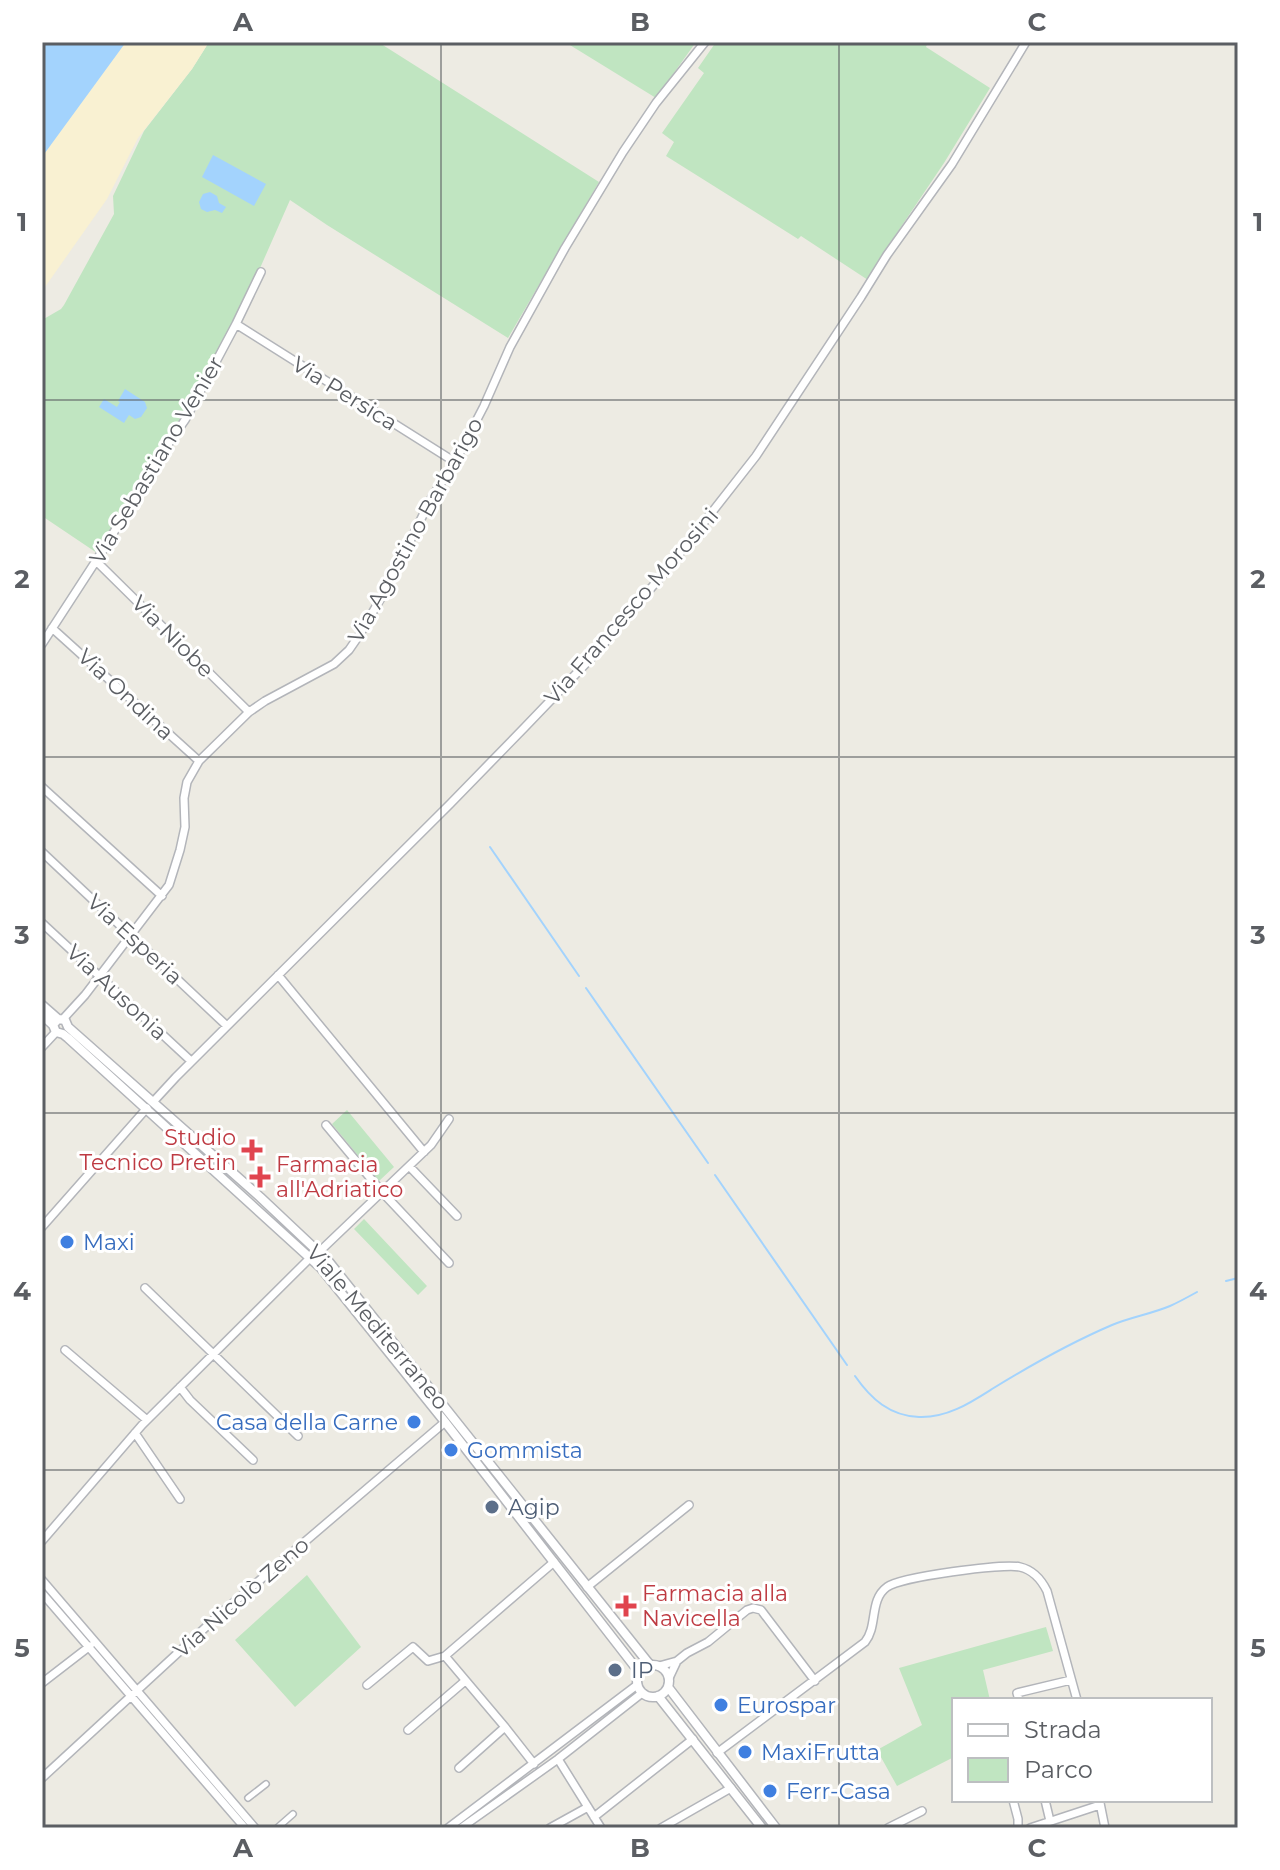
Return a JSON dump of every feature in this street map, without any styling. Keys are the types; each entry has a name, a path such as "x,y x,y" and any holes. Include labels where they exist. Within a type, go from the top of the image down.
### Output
{"street":[{"name":"Via Agostino Barbarigo","path":"61,1025 169,885 185,827 187,782 199,761 249,712 282,691 325,670 349,650 385,591 432,497 455,462 510,347 565,248 656,103 705,42"},
{"name":"Via Francesco Morosini","path":"42,1227 191,1061 455,799 596,653 756,456 887,255 952,164 1026,42"},
{"name":"Via Sebastiano Venier","path":"42,644 185,420 261,272"},
{"name":"Via Persica","path":"236,324 455,462"},
{"name":"Via Niobe","path":"96,561 249,712"},
{"name":"Via Ondina","path":"52,628 199,761"},
{"path":"42,787 162,896"},
{"name":"Via Esperia","path":"42,852 227,1026"},
{"name":"Via Ausonia","path":"42,923 191,1061"},
{"path":"278,975 424,1152"},
{"name":"Viale Mediterraneo","path":"42,1005 315,1255 386,1333 587,1587 654,1665"},
{"name":"Viale Mediterraneo","path":"42,1015 61,1025"},
{"path":"42,1047 61,1025"},
{"path":"42,1541 147,1420 424,1152 449,1119"},
{"path":"326,1125 382,1192 449,1263"},
{"path":"409,1166 457,1216"},
{"name":"Viale Mediterraneo","path":"315,1255 639,1672"},
{"path":"145,1288 298,1436"},
{"path":"65,1350 147,1420"},
{"path":"180,1387 253,1460"},
{"name":"Via Nicolò Zeno","path":"42,1778 271,1570 445,1422"},
{"path":"135,1433 180,1499"},
{"path":"587,1587 689,1505"},
{"path":"367,1685 413,1647 428,1661 445,1656 554,1562"},
{"path":"717,1753 868,1639 878,1597 883,1590 891,1584 918,1577 1012,1566 1028,1570 1043,1583 1076,1698"},
{"path":"42,1580 134,1693 215,1787 255,1828"},
{"path":"42,1593 92,1644"},
{"path":"677,1661 668,1683 658,1696 650,1697 640,1689 639,1672 654,1665 677,1661 753,1608 761,1610 815,1681"},
{"path":"42,1683 92,1644"},
{"path":"445,1656 534,1764"},
{"path":"654,1665 666,1672 668,1683 717,1753 776,1828"},
{"path":"1018,1698 1017,1693 1071,1680"},
{"path":"408,1730 465,1681"},
{"path":"461,1828 558,1759 640,1689"},
{"path":"448,1828 640,1689"},
{"path":"658,1696 762,1828"},
{"path":"459,1768 505,1727"},
{"path":"594,1817 693,1739"},
{"path":"558,1759 601,1828"},
{"path":"248,1798 266,1784"},
{"path":"215,1787 245,1828"},
{"path":"661,1828 731,1788"},
{"path":"1014,1802 1018,1828"},
{"path":"1045,1802 1050,1821"},
{"path":"1030,1828 1100,1802 1105,1828"},
{"path":"550,1828 588,1807"},
{"path":"888,1828 922,1811"},
{"path":"277,1828 293,1814"}],"green space":[{"path":"209,42 378,42 599,182 508,338 290,200 246,300 183,418 97,553 42,516 42,320 64,305 114,214 113,196 144,131"},
{"path":"565,42 696,42 656,98"},
{"path":"716,42 928,42 926,47 990,88 868,280 801,236 798,239 666,156 674,142 662,133 704,73 698,68"},
{"path":"347,1110 394,1167 379,1181 332,1124"},
{"path":"364,1219 427,1286 418,1295 354,1229"},
{"path":"307,1575 361,1647 295,1707 235,1640"},
{"path":"1046,1627 1053,1651 983,1670 990,1698 952,1698 952,1758 897,1786 877,1750 922,1725 899,1668"}],"sand":[{"path":"94,42 209,42 138,138 107,199 45,287 42,296 42,117"}],"water":[{"path":"42,42 126,42 42,157"},
{"path":"213,155 266,184 254,206 202,177"},
{"path":"210,192 226,207 222,213 201,209 199,202 203,194"},
{"path":"125,389 145,402 147,408 141,417 135,419 129,415 124,423 99,407 104,399 117,407"}],"waterway":[{"path":"490,847 579,976"},
{"path":"586,988 708,1163"},
{"path":"715,1175 847,1365"},
{"path":"1226,1281 1238,1278"},
{"path":"855,1376 875,1399 890,1410 909,1416 939,1415 967,1404 1081,1339 1119,1322 1170,1306 1197,1292"}],"place":[{"name":"Studio Tecnico Pretin","path":"252,1150"},
{"name":"Farmacia all'Adriatico","path":"260,1177"},
{"name":"Maxi","path":"67,1242"},
{"name":"Casa della Carne","path":"414,1422"},
{"name":"Gommista","path":"451,1450"},
{"name":"Agip","path":"492,1507"},
{"name":"Farmacia alla Navicella","path":"626,1606"},
{"name":"IP","path":"615,1670"},
{"name":"Eurospar","path":"721,1705"},
{"name":"MaxiFrutta","path":"745,1752"},
{"name":"Ferr-Casa","path":"770,1791"}]}
